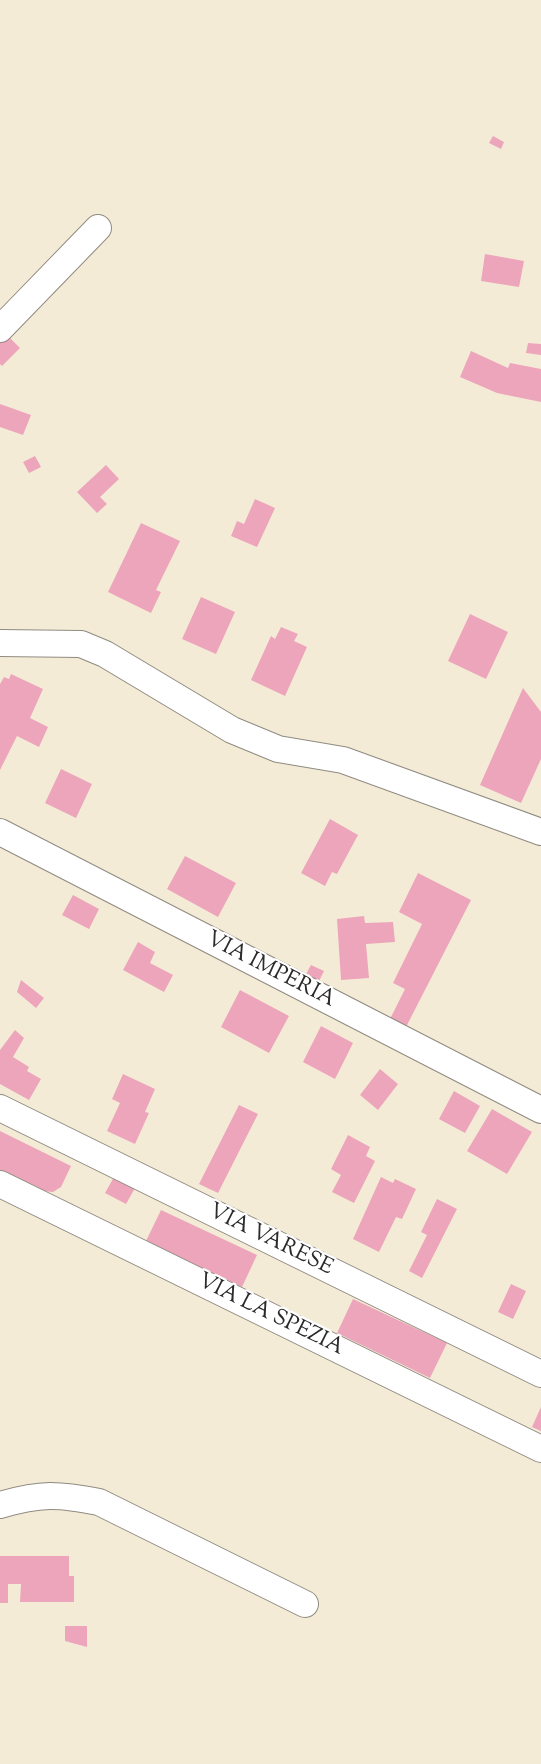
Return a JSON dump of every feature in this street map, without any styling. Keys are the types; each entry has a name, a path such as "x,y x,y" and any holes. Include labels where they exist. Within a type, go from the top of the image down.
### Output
{"street":[{"path":"0,329 98,228"},
{"path":"0,643 81,644 105,654 232,730 260,742 278,749 343,760 541,832"},
{"name":"VIA IMPERIA","path":"0,832 541,1110"},
{"name":"VIA VARESE","path":"0,1108 541,1374"},
{"name":"VIA LA SPEZIA","path":"0,1184 541,1449"},
{"path":"0,1505 31,1496 63,1495 99,1502 305,1604"}],"building":[{"path":"493,136 504,142 501,149 489,143"},
{"path":"485,254 524,261 519,287 481,281"},
{"path":"7,335 20,348 2,366 0,364 0,342"},
{"path":"528,343 541,344 541,355 526,353"},
{"path":"471,351 508,368 510,363 541,369 541,402 497,393 460,377"},
{"path":"0,404 31,415 23,435 0,427"},
{"path":"35,456 41,467 29,473 23,462"},
{"path":"106,465 119,479 100,497 107,504 97,513 77,492"},
{"path":"255,499 275,508 257,547 231,536 237,521 244,524"},
{"path":"141,523 180,541 156,590 161,592 151,613 108,592"},
{"path":"201,597 235,612 216,654 182,639"},
{"path":"470,614 508,632 486,679 448,661"},
{"path":"281,627 298,634 294,641 307,647 285,696 251,680 271,636 275,639"},
{"path":"11,674 43,689 30,718 48,727 39,747 17,736 0,770 0,684 4,677 9,679"},
{"path":"523,688 541,712 541,759 521,803 480,785"},
{"path":"61,769 92,784 76,818 45,803"},
{"path":"330,819 358,835 337,874 332,872 325,886 301,873"},
{"path":"185,856 236,883 218,917 167,889"},
{"path":"418,873 471,900 405,1029 389,1021 405,989 393,983 422,924 399,912"},
{"path":"73,895 99,909 89,929 62,915"},
{"path":"364,916 365,923 393,922 395,942 366,944 369,978 341,980 337,919"},
{"path":"138,942 155,952 150,963 173,975 164,992 123,970"},
{"path":"311,965 324,971 318,983 305,976"},
{"path":"21,980 44,998 36,1008 17,992"},
{"path":"240,990 289,1016 269,1053 221,1027"},
{"path":"321,1026 353,1043 335,1079 303,1062"},
{"path":"15,1030 24,1038 13,1057 29,1067 27,1071 41,1079 29,1100 0,1084 0,1050"},
{"path":"380,1069 398,1084 378,1110 360,1095"},
{"path":"123,1074 155,1089 145,1112 149,1113 135,1144 107,1131 120,1103 112,1099"},
{"path":"454,1091 480,1106 465,1133 439,1119"},
{"path":"239,1105 258,1114 218,1193 199,1184"},
{"path":"492,1109 532,1132 507,1174 467,1151"},
{"path":"0,1131 71,1166 61,1187 53,1192 43,1191 0,1170"},
{"path":"348,1135 370,1147 366,1156 375,1161 354,1203 332,1192 341,1175 331,1169"},
{"path":"114,1177 135,1188 126,1204 105,1193"},
{"path":"381,1177 393,1183 395,1179 416,1189 402,1219 396,1217 379,1252 353,1239"},
{"path":"437,1199 457,1209 422,1278 409,1271 427,1235 421,1232"},
{"path":"161,1210 257,1255 242,1287 146,1241"},
{"path":"511,1284 526,1291 513,1319 498,1312"},
{"path":"353,1299 447,1343 430,1378 337,1333"},
{"path":"541,1407 541,1431 532,1427"},
{"path":"0,1556 69,1556 69,1576 74,1576 74,1602 20,1602 21,1584 8,1584 8,1603 0,1603"},
{"path":"65,1626 87,1626 87,1647 65,1641"}]}
